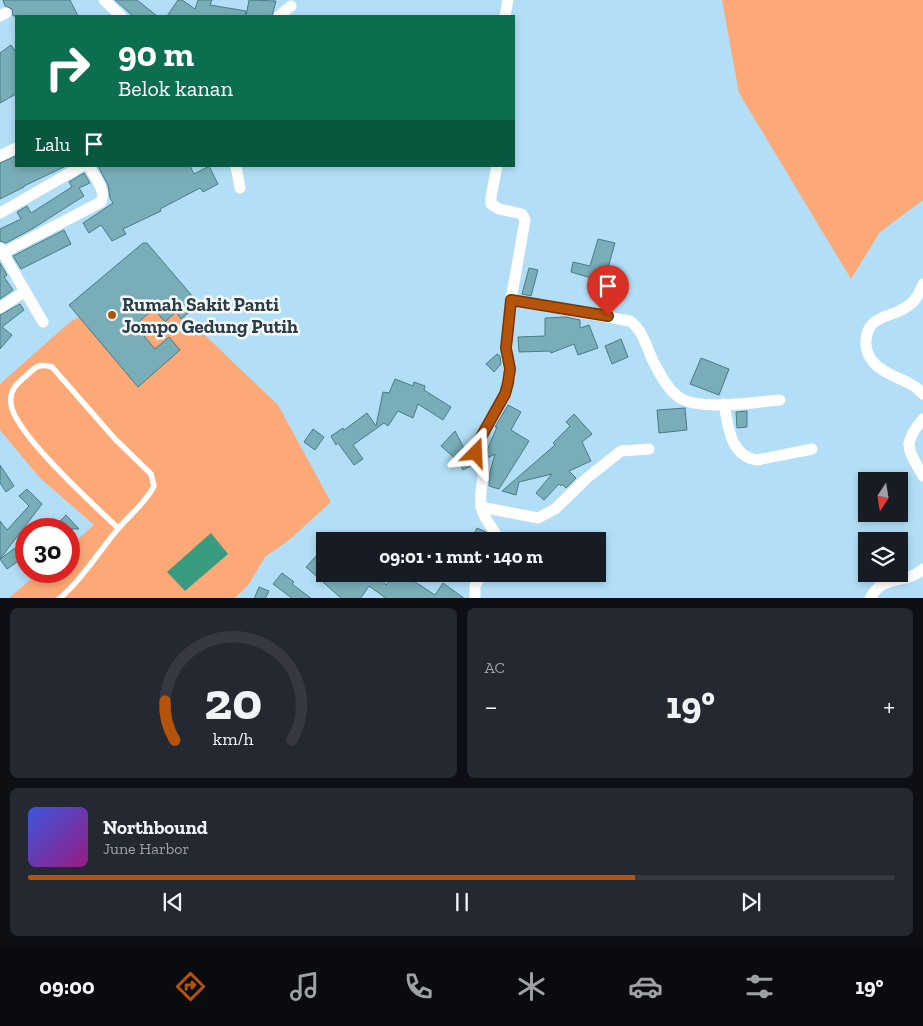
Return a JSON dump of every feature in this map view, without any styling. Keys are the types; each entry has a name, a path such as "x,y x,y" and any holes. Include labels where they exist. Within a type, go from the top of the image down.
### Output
{"street":[{"path":"104,0 120,15"},
{"path":"505,15 508,0"},
{"path":"281,15 291,6"},
{"path":"0,156 15,148"},
{"path":"0,213 89,167 102,191 104,197 101,202 1,251 43,322"},
{"path":"236,167 240,188"},
{"path":"495,532 481,507 483,472 482,464 475,450 505,394 508,383 510,369 506,348 511,300 525,220 522,214 499,209 492,204 491,197 497,167"},
{"path":"923,284 915,300 908,306 874,322 867,334 866,346 869,356 878,368 913,386 923,394"},
{"path":"0,308 25,291"},
{"path":"511,300 630,321 638,329 661,377 670,389 680,398 692,403 708,405 780,400"},
{"path":"724,404 731,440 737,449 748,458 757,460 812,449"},
{"path":"923,419 911,433 909,445 910,452 923,476"},
{"path":"481,507 538,518 555,509 587,478 621,451 648,449"},
{"path":"870,598 874,589 880,585 917,574 923,569"},
{"path":"475,598 477,582"}],"lane":[{"path":"59,598 84,573 118,528 146,499 154,486 153,478 115,439 52,367 43,364 36,366 12,388 10,402 13,414 48,459 118,528"}],"shaded area":[{"path":"722,0 923,0 923,200 880,232 851,279 739,93"},
{"path":"134,286 187,318 278,405 331,502 289,540 265,557 249,584 235,598 9,598 26,583 80,583 80,537 94,525 39,477 0,430 0,384 70,322"},
{"path":"211,533 228,554 185,591 167,572"}],"building":[{"path":"3,0 70,0 78,15 13,16 12,9 5,6"},
{"path":"115,0 137,0 156,15 132,15"},
{"path":"178,0 182,0 195,9 198,0 212,0 210,5 246,11 245,15 168,15"},
{"path":"249,0 276,1 272,15 246,15"},
{"path":"11,45 15,51 15,95 0,103 0,53"},
{"path":"15,156 15,167 64,167 0,199 0,163"},
{"path":"99,167 190,167 194,174 210,167 218,184 203,192 200,188 160,209 161,211 123,229 126,234 112,241 101,225 89,233 83,223 113,203 110,198 108,185"},
{"path":"84,173 90,183 79,188 84,196 6,243 0,241 0,229 21,219 17,212 27,206 31,213 72,187 69,182"},
{"path":"64,230 71,244 21,269 13,256"},
{"path":"598,239 615,243 604,282 571,272 573,262 590,266"},
{"name":"Rumah Sakit Panti Jompo Gedung Putih","path":"143,243 147,243 199,304 181,319 176,312 165,322 154,309 135,325 155,349 169,337 180,350 138,387 69,305"},
{"path":"0,263 7,275 4,277 13,290 0,299"},
{"path":"529,268 538,270 531,296 522,294"},
{"path":"20,304 24,310 2,327 12,335 0,349 0,315"},
{"path":"566,317 580,320 580,328 589,325 598,348 578,355 574,344 551,353 550,351 519,352 518,337 545,336 545,318"},
{"path":"621,339 628,357 612,364 605,346"},
{"path":"497,354 500,356 501,364 494,372 486,364"},
{"path":"701,358 729,369 719,395 690,384"},
{"path":"395,379 413,386 414,382 425,386 424,390 451,407 443,420 418,404 413,418 398,411 388,426 384,423 353,445 363,459 354,465 338,443 336,445 331,436 343,428 344,430 367,413 376,426 383,392 389,393"},
{"path":"508,405 521,412 511,430 529,441 499,489 489,486 490,472 495,454 487,458 485,455 497,427 495,427"},
{"path":"685,408 687,430 659,433 657,410"},
{"path":"747,411 747,427 737,428 736,412"},
{"path":"574,414 592,434 582,442 591,461 569,471 576,478 566,488 559,484 544,500 536,493 552,474 519,482 516,495 502,491 555,445 553,443 570,426 566,422"},
{"path":"313,429 324,437 315,450 304,442"},
{"path":"455,431 473,465 463,470 458,461 441,446"},
{"path":"0,465 14,486 6,492 0,483"},
{"path":"27,489 42,504 31,518 18,518 29,506 19,496"},
{"path":"0,521 7,530 15,521 15,539 0,559"},
{"path":"477,528 486,532 475,532"},
{"path":"15,548 15,563 7,569 0,559"},
{"path":"316,556 316,576 306,567"},
{"path":"282,573 294,582 292,584 311,598 292,598 273,584"},
{"path":"323,582 384,582 386,585 388,582 415,582 435,595 443,583 464,598 386,598 369,586 361,598 341,598"},
{"path":"259,587 269,591 266,598 254,598"}],"place":[{"name":"Rumah Sakit Panti Jompo Gedung Putih","path":"112,315"}],"route":[{"path":"476,453 476,446 505,394 510,376 506,348 511,300 608,316"}]}
